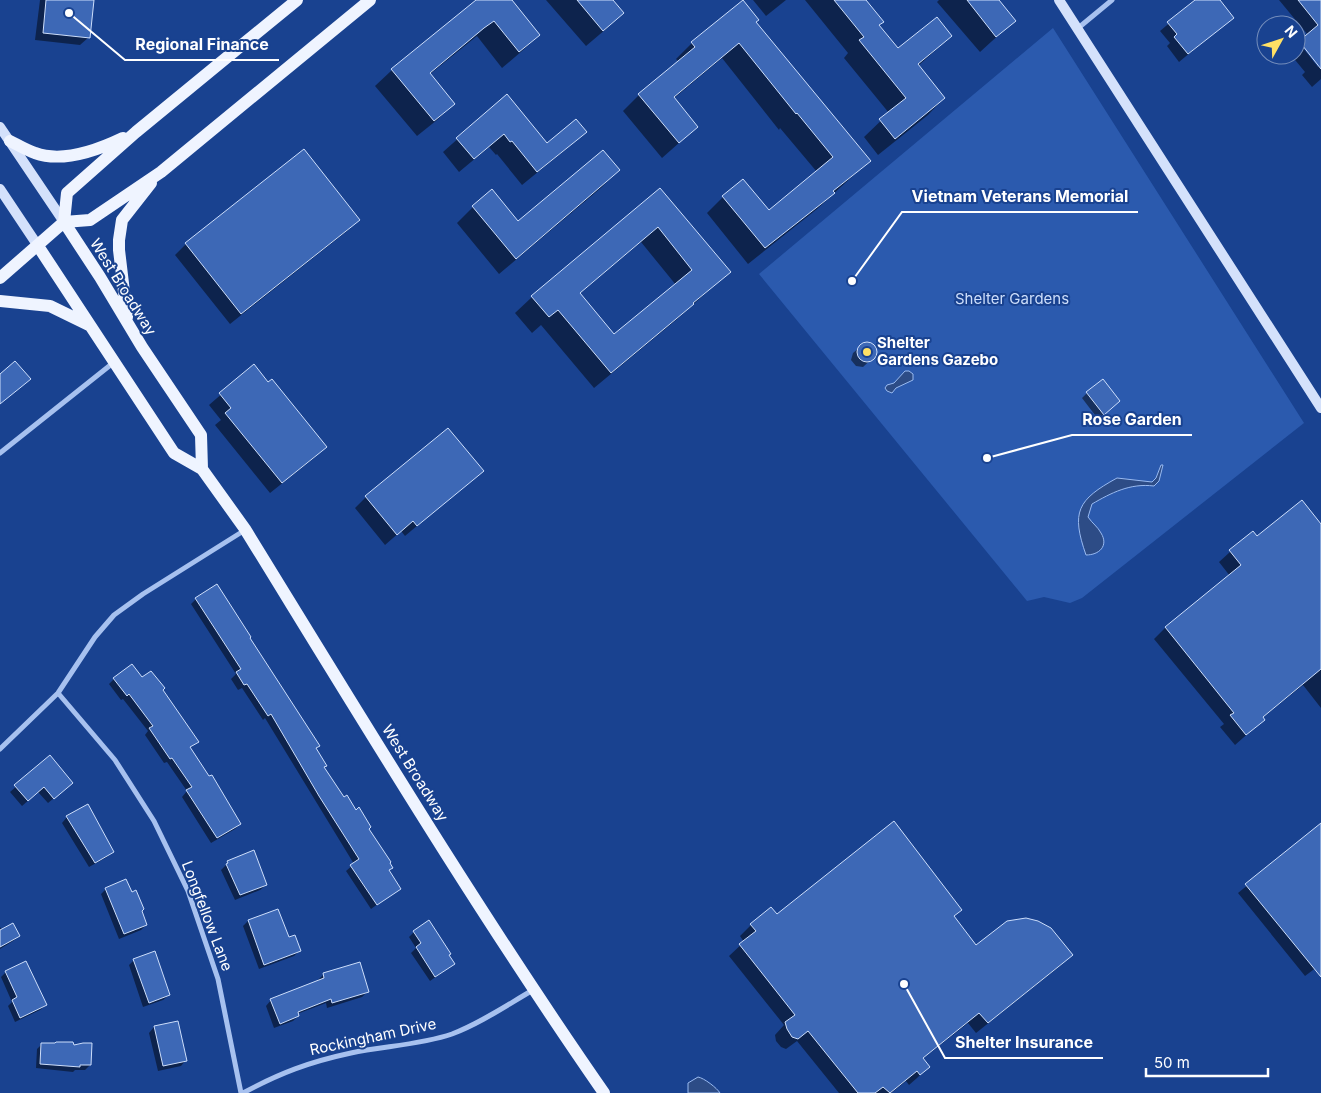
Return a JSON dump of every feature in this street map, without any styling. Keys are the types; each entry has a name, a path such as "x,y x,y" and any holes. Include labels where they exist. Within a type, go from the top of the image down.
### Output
{"main road":[{"path":"64,222 67,193 136,132 297,0"},
{"path":"0,278 64,222 90,220 161,172 370,0"},
{"path":"10,141 36,154 58,156 81,153 105,146 136,132"},
{"path":"128,324 119,250 122,220 161,172"},
{"name":"West Broadway","path":"64,222 201,435 202,469"},
{"name":"West Broadway","path":"38,246 88,325 174,453 202,469 245,529 486,918 604,1093"},
{"path":"0,300 50,306 88,325"}],"street":[{"path":"1059,0 1321,408"},
{"path":"1076,29 1112,0"},
{"name":"West Broadway","path":"0,126 64,222"},
{"name":"West Broadway","path":"0,189 38,246"},
{"path":"0,453 113,362"},
{"path":"0,749 58,693 95,636 114,615 143,594 245,529"},
{"name":"Longfellow Lane","path":"58,693 114,760 154,821 188,891 218,979 242,1093"},
{"name":"Rockingham Drive","path":"242,1093 303,1065 352,1052 411,1044 452,1034 534,990"}],"green space":[{"name":"Shelter Gardens","path":"1053,28 1304,423 1082,598 1070,603 1044,597 1027,601 759,274"}],"shaded area":[{"path":"905,371 913,374 913,380 896,388 892,393 887,391 885,388 887,385 894,383"},
{"path":"1161,465 1163,465 1159,481 1154,486 1129,487 1092,504 1088,517 1100,531 1104,542 1099,551 1086,555 1081,540 1079,518 1081,509 1086,501 1093,493 1117,478 1152,482 1156,478"},
{"path":"698,1077 704,1079 720,1093 688,1093 688,1083"}],"building":[{"path":"46,0 94,0 90,38 43,33"},
{"path":"476,0 512,0 540,35 519,52 494,21 484,28 430,73 455,104 434,121 391,69"},
{"path":"577,0 613,0 624,13 603,31"},
{"path":"743,0 759,20 756,22 871,161 833,191 835,193 765,248 722,196 743,179 769,210 833,157 797,113 739,43 674,97 698,127 679,143 638,94 695,47 691,42"},
{"path":"834,0 866,0 884,22 879,25 898,48 937,17 952,36 918,64 945,98 895,139 879,119 906,98 859,40 864,37"},
{"path":"967,0 999,0 1016,21 996,37"},
{"path":"1195,0 1220,0 1234,18 1188,54 1174,37 1177,34 1167,22"},
{"path":"1298,0 1321,0 1321,69 1306,50 1306,35 1318,25"},
{"path":"507,94 547,143 576,119 587,132 537,172 504,134 474,159 456,138"},
{"path":"304,149 360,220 241,314 185,243"},
{"path":"603,150 620,170 516,259 472,206 492,189 518,221"},
{"path":"660,188 731,272 611,373 558,310 549,317 531,296","holes":["658,227 692,270 614,334 580,293"]},
{"name":"Shelter Gardens Gazebo","path":"867,342 874,345 877,352 874,359 867,362 860,359 857,352 860,345"},
{"path":"15,361 31,379 0,404 0,374"},
{"path":"254,364 268,382 272,379 327,447 282,483 225,413 231,408 219,393"},
{"path":"1103,379 1120,401 1104,415 1086,392"},
{"path":"448,428 484,471 417,526 413,521 397,535 365,496"},
{"path":"1302,500 1321,524 1321,669 1263,717 1265,720 1246,735 1230,715 1234,713 1165,627 1241,565 1229,550 1253,531 1257,536"},
{"path":"217,584 320,746 316,748 327,766 324,767 344,797 347,795 356,810 359,807 371,827 369,829 391,862 393,868 389,870 401,889 377,905 350,865 359,859 319,796 271,714 268,716 247,684 244,685 236,672 241,669 195,598"},
{"path":"132,664 142,677 151,671 165,688 163,690 199,742 190,747 209,776 212,775 241,824 217,838 186,790 192,787 149,728 153,726 129,694 127,696 113,678"},
{"path":"50,755 73,783 54,799 44,787 28,801 14,785"},
{"path":"88,804 114,852 95,863 66,816"},
{"path":"894,821 962,910 954,916 976,945 1007,921 1026,918 1038,921 1051,928 1073,955 988,1023 979,1013 923,1058 930,1067 920,1075 917,1071 890,1093 883,1087 875,1093 858,1093 808,1031 798,1039 792,1037 785,1022 795,1015 739,944 756,931 750,924 771,907 777,914"},
{"path":"1321,823 1321,977 1245,884"},
{"path":"254,850 267,885 240,895 226,864 228,863 227,861"},
{"path":"126,879 132,892 136,890 144,909 142,911 147,925 124,934 105,888"},
{"path":"278,909 289,937 295,935 301,951 264,965 248,920"},
{"path":"429,920 451,954 449,955 455,964 435,977 416,947 421,943 413,931"},
{"path":"13,923 20,936 0,947 0,930"},
{"path":"155,951 170,995 149,1003 133,959"},
{"path":"26,961 47,1005 20,1018 12,1000 17,997 5,971"},
{"path":"360,962 369,992 332,1003 331,999 298,1012 299,1016 280,1024 270,999 324,978 323,973"},
{"path":"178,1021 187,1061 163,1066 154,1026"},
{"path":"73,1042 74,1045 92,1043 91,1065 80,1065 80,1067 40,1064 41,1043"}],"place":[{"name":"Regional Finance","path":"69,13"},
{"name":"Vietnam Veterans Memorial","path":"852,281"},
{"name":"Shelter Gardens Gazebo","path":"867,352"},
{"name":"Rose Garden","path":"987,458"},
{"name":"Shelter Insurance","path":"904,984"}]}
